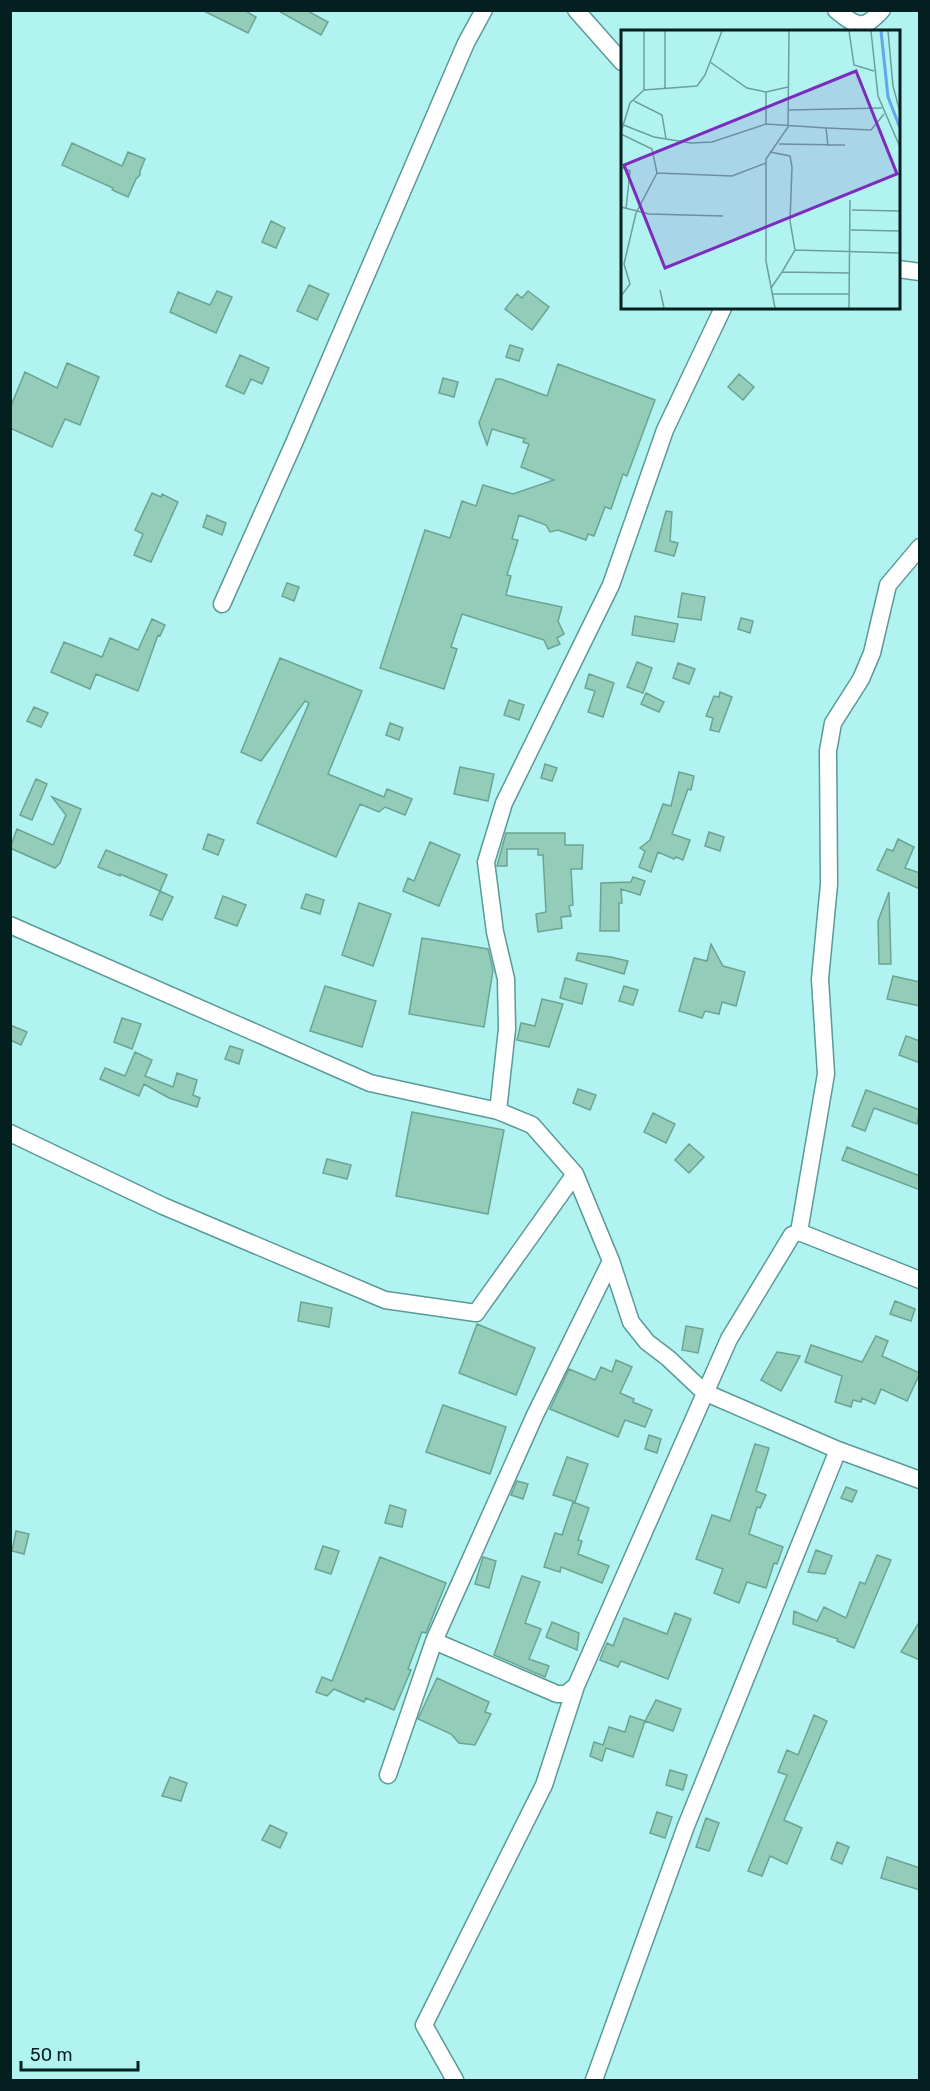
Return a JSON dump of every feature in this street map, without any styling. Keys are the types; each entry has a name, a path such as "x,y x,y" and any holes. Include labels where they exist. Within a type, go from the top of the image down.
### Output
{"street":[{"path":"222,604 294,443 466,43 484,10"},
{"path":"576,10 621,61"},
{"path":"837,10 850,22 860,26 870,23 882,10"},
{"path":"900,269 920,272"},
{"path":"498,1111 507,1029 506,979 495,932 486,862 504,803 611,585 665,430 723,309"},
{"path":"800,1232 826,1074 820,979 829,884 828,751 833,723 861,679 872,652 888,585 920,547"},
{"path":"10,925 370,1083 498,1111 532,1125 575,1174 611,1261 631,1322 647,1342 668,1358 704,1392 838,1450 920,1480"},
{"path":"10,1133 163,1206 385,1300 476,1313 575,1174"},
{"path":"455,2080 424,2025 544,1785 576,1686 704,1392 734,1329 792,1235 800,1232 920,1280"},
{"path":"388,1775 434,1641 535,1415 611,1261"},
{"path":"594,2080 686,1826 838,1450"},
{"path":"434,1641 557,1694 566,1694 576,1686"}],"building":[{"path":"202,10 244,10 256,17 248,33"},
{"path":"277,10 306,10 328,22 321,35"},
{"path":"72,143 122,166 128,152 145,159 140,175 128,197 62,165"},
{"path":"271,221 285,228 276,248 262,242"},
{"path":"309,285 329,294 317,320 297,311"},
{"path":"217,291 232,297 216,333 170,312 178,292 210,305"},
{"path":"528,291 549,307 532,330 505,309 517,294 522,298"},
{"path":"510,345 523,349 519,361 506,357"},
{"path":"240,355 269,368 262,384 251,379 244,394 226,386"},
{"path":"67,363 99,377 80,425 65,419 52,447 10,428 10,408 25,372 57,388"},
{"path":"558,364 655,400 627,476 623,474 611,509 605,507 594,536 588,534 586,540 558,530 550,532 546,525 519,515 512,539 518,540 507,575 511,576 506,595 562,607 558,621 564,634 557,638 560,644 548,649 544,640 462,614 451,647 457,649 444,689 380,668 425,530 450,538 462,501 476,506 483,485 513,494 554,480 521,467 529,444 523,442 525,439 492,429 487,445 479,423 496,379 547,396"},
{"path":"739,374 754,387 743,400 728,387"},
{"path":"443,378 458,382 454,397 439,393"},
{"path":"152,493 161,497 162,494 178,502 151,562 134,555 143,534 135,530"},
{"path":"666,511 672,512 670,541 678,543 674,556 655,551"},
{"path":"207,515 226,523 222,535 203,527"},
{"path":"287,583 299,587 294,601 282,596"},
{"path":"682,593 705,597 701,620 678,617"},
{"path":"635,616 678,624 674,642 632,635"},
{"path":"741,618 753,621 750,633 738,629"},
{"path":"152,619 165,625 160,636 158,635 138,691 96,674 90,689 51,672 64,642 102,657 110,638 138,650"},
{"path":"280,658 362,691 328,774 384,797 387,789 412,799 405,815 385,807 379,812 360,804 336,857 257,823 309,703 305,701 261,761 241,752"},
{"path":"637,662 652,668 643,693 627,687"},
{"path":"678,663 695,669 689,684 673,678"},
{"path":"589,674 614,683 603,717 588,712 595,691 585,688"},
{"path":"720,692 732,697 719,732 710,730 713,718 706,716 714,696 719,697"},
{"path":"646,693 664,702 659,712 641,704"},
{"path":"509,700 524,705 519,720 504,715"},
{"path":"34,707 48,713 41,727 27,721"},
{"path":"390,723 403,728 399,740 386,735"},
{"path":"545,764 557,768 552,781 541,778"},
{"path":"460,767 494,774 488,801 454,794"},
{"path":"679,772 694,776 691,790 688,789 672,834 690,840 683,860 658,852 651,872 639,867 645,851 640,848 650,840 663,804 671,806"},
{"path":"36,779 47,784 32,820 20,815"},
{"path":"52,797 81,809 60,863 55,868 10,848 17,829 53,845 66,815"},
{"path":"709,832 724,837 720,851 705,846"},
{"path":"506,833 565,833 565,845 583,845 582,869 571,869 573,905 569,906 571,916 561,917 562,928 538,932 536,914 546,912 543,855 538,855 538,849 507,849 507,866 497,866"},
{"path":"208,834 224,840 218,855 203,849"},
{"path":"898,839 914,847 905,868 920,873 920,889 877,870 887,849 893,851"},
{"path":"430,842 460,855 439,906 403,891 408,878 414,881"},
{"path":"106,850 167,875 160,891 98,867"},
{"path":"633,877 645,881 640,895 621,889 619,931 600,931 601,883 631,882"},
{"path":"160,891 173,897 162,920 150,915"},
{"path":"889,892 891,964 879,964 878,921"},
{"path":"306,894 324,900 320,914 301,908"},
{"path":"223,896 246,905 237,926 215,918"},
{"path":"359,903 391,914 373,966 342,955"},
{"path":"422,938 488,949 493,970 484,1027 409,1014"},
{"path":"711,944 723,966 745,972 736,1006 722,1002 719,1014 705,1011 702,1018 679,1011 694,958 707,961"},
{"path":"578,953 628,961 624,974 576,960"},
{"path":"893,976 920,982 920,1006 887,999"},
{"path":"565,978 587,984 582,1004 560,998"},
{"path":"325,986 376,1001 362,1047 310,1031"},
{"path":"624,986 638,990 633,1005 619,1001"},
{"path":"542,999 563,1004 549,1047 517,1040 521,1023 535,1026"},
{"path":"122,1018 141,1024 132,1049 114,1042"},
{"path":"10,1025 27,1032 21,1045 10,1040"},
{"path":"906,1036 920,1041 920,1063 899,1055"},
{"path":"230,1046 243,1050 239,1064 225,1059"},
{"path":"135,1052 152,1060 145,1076 173,1087 177,1073 197,1080 193,1095 200,1098 197,1107 169,1098 144,1084 139,1096 100,1079 105,1068 125,1076"},
{"path":"578,1089 596,1095 590,1110 573,1103"},
{"path":"866,1090 920,1110 917,1124 874,1108 865,1131 852,1126"},
{"path":"412,1112 504,1130 488,1214 396,1196"},
{"path":"653,1113 675,1124 666,1143 644,1132"},
{"path":"689,1144 704,1157 689,1173 675,1160"},
{"path":"847,1147 920,1176 920,1190 842,1160"},
{"path":"327,1159 351,1165 347,1179 323,1173"},
{"path":"895,1301 915,1309 911,1321 890,1314"},
{"path":"301,1302 332,1308 329,1327 298,1321"},
{"path":"477,1324 535,1348 516,1395 459,1373"},
{"path":"686,1326 703,1329 698,1353 682,1350"},
{"path":"876,1336 888,1341 882,1356 920,1373 907,1401 881,1389 875,1404 862,1398 861,1402 853,1400 851,1407 835,1402 842,1376 805,1362 811,1345 862,1362"},
{"path":"777,1352 800,1356 781,1391 761,1380"},
{"path":"616,1360 632,1367 620,1393 634,1399 633,1402 652,1410 645,1427 625,1420 618,1437 550,1409 569,1369 595,1380 601,1367 612,1372"},
{"path":"443,1405 506,1427 490,1474 426,1452"},
{"path":"649,1435 661,1439 657,1453 645,1449"},
{"path":"755,1444 769,1448 756,1491 766,1495 760,1508 757,1507 749,1534 783,1547 777,1564 774,1563 766,1588 747,1582 739,1603 714,1593 723,1569 696,1559 712,1515 730,1521"},
{"path":"567,1457 588,1464 575,1502 553,1495"},
{"path":"517,1481 528,1484 523,1499 511,1495"},
{"path":"846,1487 857,1491 852,1502 841,1498"},
{"path":"573,1502 589,1508 578,1540 582,1541 578,1554 609,1566 602,1583 561,1567 560,1572 544,1567 555,1533 562,1535"},
{"path":"390,1505 406,1510 402,1527 385,1523"},
{"path":"16,1531 29,1534 24,1554 12,1551"},
{"path":"323,1546 339,1551 331,1574 315,1569"},
{"path":"816,1550 832,1556 825,1574 808,1572"},
{"path":"877,1555 891,1560 854,1648 837,1641 838,1639 793,1624 794,1611 817,1621 824,1607 846,1618 860,1582 865,1584"},
{"path":"380,1557 446,1583 426,1633 422,1632 408,1669 411,1670 394,1710 366,1698 364,1702 334,1689 327,1696 316,1692 322,1677 332,1681"},
{"path":"483,1557 496,1561 489,1588 475,1584"},
{"path":"522,1576 540,1582 525,1623 541,1629 529,1659 549,1666 545,1677 494,1655"},
{"path":"675,1613 691,1619 668,1679 621,1661 618,1667 600,1660 607,1643 613,1646 624,1618 667,1634"},
{"path":"920,1621 920,1660 901,1652"},
{"path":"552,1622 579,1633 577,1650 546,1637"},
{"path":"437,1678 489,1702 485,1712 491,1714 475,1745 459,1743 451,1734 418,1719"},
{"path":"656,1700 681,1709 673,1731 645,1721"},
{"path":"814,1715 827,1721 784,1820 802,1828 787,1864 770,1856 762,1876 748,1871 787,1775 778,1772 787,1750 798,1755"},
{"path":"630,1716 645,1721 633,1757 606,1748 602,1761 590,1756 594,1742 603,1745 609,1727 625,1732"},
{"path":"670,1770 687,1775 683,1790 666,1785"},
{"path":"170,1777 187,1783 181,1801 162,1796"},
{"path":"657,1812 672,1817 665,1838 650,1833"},
{"path":"706,1818 719,1823 709,1851 696,1847"},
{"path":"270,1825 287,1833 280,1848 262,1840"},
{"path":"837,1842 849,1847 842,1864 831,1859"},
{"path":"887,1857 920,1868 920,1890 881,1878"}]}
